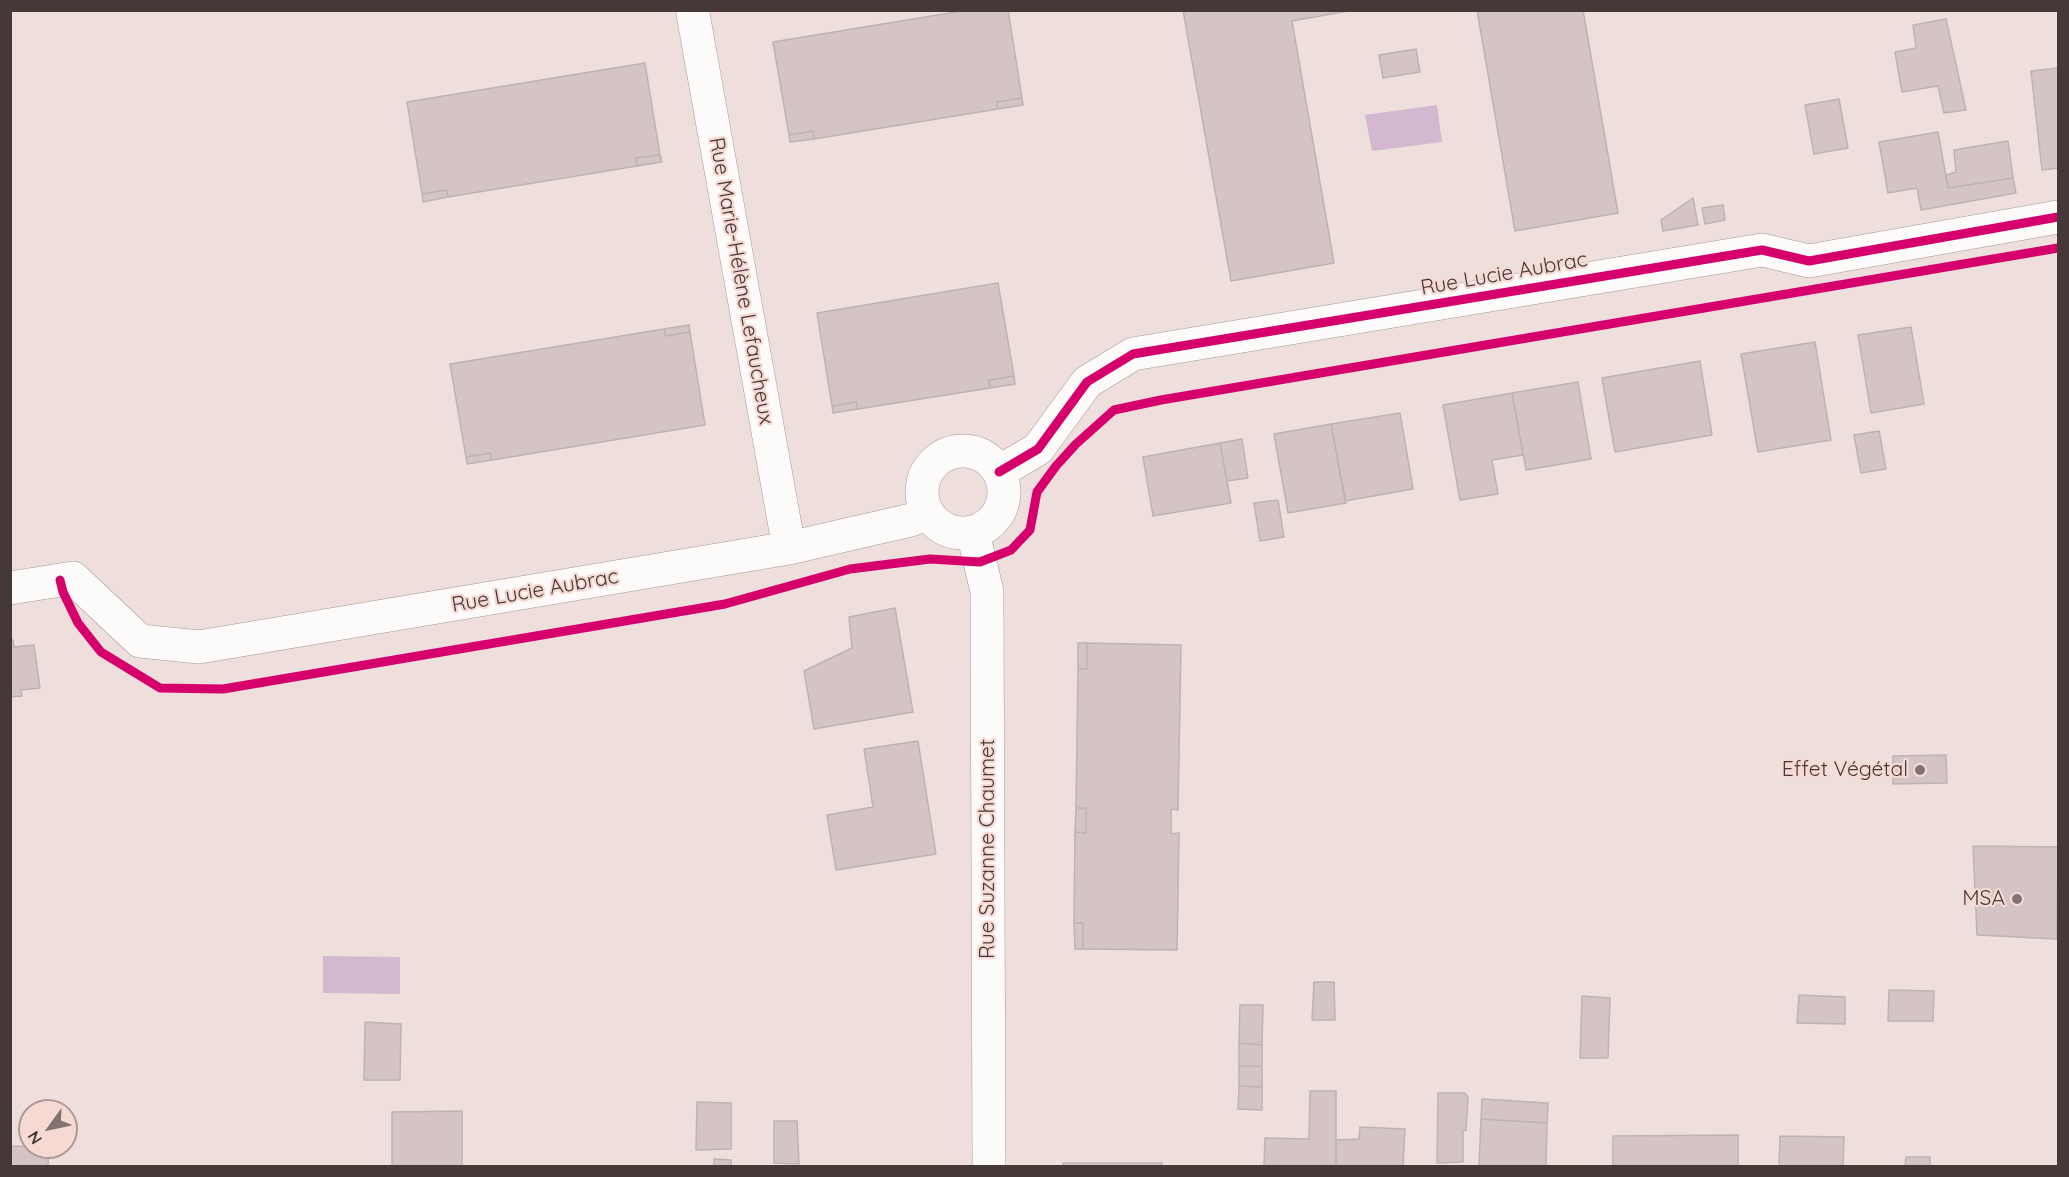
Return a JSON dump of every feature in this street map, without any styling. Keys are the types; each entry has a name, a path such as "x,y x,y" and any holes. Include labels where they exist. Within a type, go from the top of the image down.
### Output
{"street":[{"name":"Rue Marie-Hélène Lefaucheux","path":"693,14 789,548"},
{"name":"Rue Lucie Aubrac","path":"999,472 1038,449 1088,382 1133,354 1762,250 1809,261 2058,217"},
{"path":"963,450 978,453 990,460 999,472 1004,484 1005,496 1002,509 995,520 985,528 960,534 947,531 935,523 927,513 922,499 922,485 927,471 936,460 949,453 963,450"},
{"name":"Rue Lucie Aubrac","path":"10,588 74,578 140,641 199,647 789,548 910,520 927,513"},
{"name":"Rue Suzanne Chaumet","path":"973,532 987,591 989,1167"}],"shaded area":[{"path":"1437,105 1442,142 1372,151 1365,115"},
{"path":"323,956 400,957 400,994 323,993"}],"building":[{"path":"968,10 1008,10 1022,98 997,102 998,109 814,139 813,131 789,135 773,42"},
{"path":"1183,10 1354,10 1292,21 1334,263 1231,281"},
{"path":"1477,10 1583,10 1618,213 1515,231"},
{"path":"1946,19 1966,110 1944,113 1938,86 1902,92 1895,52 1916,48 1913,25"},
{"path":"1416,49 1420,72 1383,78 1379,55"},
{"path":"645,63 660,155 636,158 637,166 448,197 447,190 422,194 407,102"},
{"path":"2058,68 2058,168 2042,170 2031,71"},
{"path":"1022,98 1023,105 998,109 997,102"},
{"path":"1839,99 1848,148 1814,154 1805,105"},
{"path":"813,131 814,139 790,142 789,135"},
{"path":"1938,132 1948,188 2013,178 2016,193 1921,210 1917,188 1888,193 1879,142"},
{"path":"2008,141 2013,178 1948,188 1946,175 1956,172 1954,150"},
{"path":"660,155 662,162 637,166 636,158"},
{"path":"447,190 448,197 423,202 422,194"},
{"path":"1693,198 1698,225 1663,231 1661,220"},
{"path":"1723,205 1725,220 1705,224 1702,208"},
{"path":"998,283 1014,376 989,380 990,388 858,409 856,402 832,406 817,313"},
{"path":"689,325 690,332 665,336 664,329"},
{"path":"1911,327 1924,404 1871,413 1858,335"},
{"path":"664,329 665,336 690,332 705,425 492,460 490,453 466,457 450,364"},
{"path":"1815,342 1831,440 1758,452 1741,354"},
{"path":"1700,361 1712,435 1615,452 1602,378"},
{"path":"1014,376 1015,384 990,388 989,380"},
{"path":"1578,382 1591,459 1526,470 1512,393"},
{"path":"1512,393 1523,455 1492,460 1498,494 1460,500 1443,405"},
{"path":"856,402 858,409 833,413 832,406"},
{"path":"1400,413 1413,489 1345,501 1331,424"},
{"path":"1331,424 1346,503 1288,513 1274,434"},
{"path":"1879,431 1886,469 1861,473 1854,435"},
{"path":"1242,439 1248,478 1227,481 1220,443"},
{"path":"1220,443 1231,503 1153,516 1143,457"},
{"path":"490,453 492,460 467,464 466,457"},
{"path":"1278,500 1284,537 1260,541 1254,503"},
{"path":"895,608 913,712 814,729 804,671 852,648 849,617"},
{"path":"10,640 13,640 14,647 34,645 40,688 21,690 22,696 10,697"},
{"path":"1078,643 1087,643 1087,669 1078,669"},
{"path":"1087,643 1181,645 1178,810 1171,809 1171,834 1179,833 1177,950 1083,949 1083,923 1074,923 1075,832 1086,833 1086,808 1076,808 1078,669 1087,669"},
{"path":"918,741 936,854 836,870 827,815 873,807 864,749"},
{"name":"Effet Végétal","path":"1946,755 1947,783 1893,784 1893,756"},
{"path":"1076,808 1086,808 1086,833 1075,832"},
{"name":"MSA","path":"1973,846 2058,847 2057,939 1977,935"},
{"path":"1074,923 1083,923 1083,949 1075,949"},
{"path":"1314,982 1334,982 1335,1020 1312,1020"},
{"path":"1889,990 1934,991 1933,1021 1888,1021"},
{"path":"1799,995 1845,997 1845,1024 1797,1023"},
{"path":"1582,996 1610,998 1608,1058 1580,1058"},
{"path":"1240,1005 1263,1005 1262,1045 1239,1043"},
{"path":"365,1022 401,1024 400,1080 364,1080"},
{"path":"1239,1043 1262,1045 1262,1066 1239,1066"},
{"path":"1239,1066 1262,1066 1262,1087 1239,1086"},
{"path":"1239,1086 1262,1087 1262,1110 1238,1109"},
{"path":"1310,1091 1336,1091 1336,1166 1264,1166 1265,1138 1309,1139"},
{"path":"1438,1093 1465,1093 1468,1097 1466,1130 1463,1131 1463,1162 1437,1163"},
{"path":"1482,1099 1548,1103 1547,1123 1481,1119"},
{"path":"697,1102 731,1103 731,1149 696,1150"},
{"path":"462,1111 462,1166 392,1166 392,1112"},
{"path":"1481,1119 1547,1123 1546,1166 1479,1166"},
{"path":"774,1121 797,1121 799,1164 774,1163"},
{"path":"1360,1127 1405,1129 1403,1166 1336,1166 1336,1140 1359,1139"},
{"path":"1738,1135 1738,1166 1613,1166 1613,1136"},
{"path":"1780,1136 1844,1137 1843,1166 1779,1166"},
{"path":"10,1146 18,1146 18,1159 48,1159 48,1166 10,1166"},
{"path":"1906,1157 1930,1157 1930,1166 1905,1166"},
{"path":"714,1159 731,1160 731,1166 714,1166"},
{"path":"1063,1163 1162,1163 1162,1166 1063,1166"}],"cycle path":[{"path":"999,472 1038,449 1087,382 1133,354 1762,250 1809,261 2058,217"},
{"path":"60,580 63,592 78,623 101,652 160,688 223,689 725,604 850,569 930,559 980,562 1011,550 1030,530 1037,492 1076,444 1114,410 1161,400 2058,248"}],"place":[{"name":"Effet Végétal","path":"1920,770"},
{"name":"MSA","path":"2017,899"}]}
